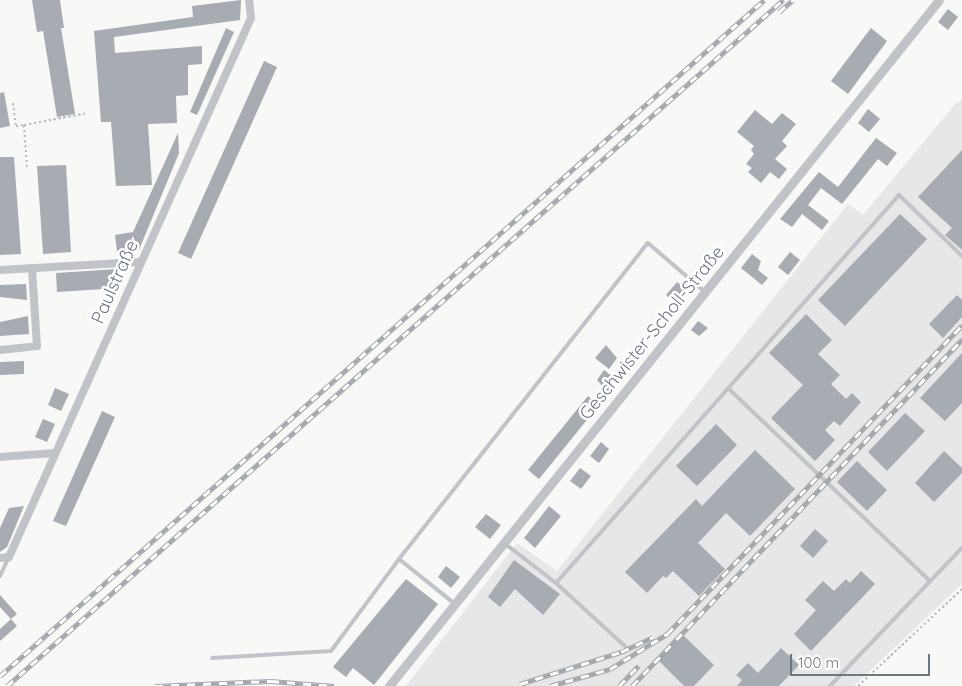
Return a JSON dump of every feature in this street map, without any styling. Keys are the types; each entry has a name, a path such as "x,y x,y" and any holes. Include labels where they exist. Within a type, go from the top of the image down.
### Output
{"street":[{"name":"Paulstraße","path":"9,557 140,262 252,18 249,0"},
{"name":"Geschwister-Scholl-Straße","path":"389,686 939,0"},
{"path":"0,270 140,262"},
{"path":"0,350 37,346 32,268"},
{"path":"0,457 56,452"},
{"path":"0,558 9,557"}],"lane":[{"path":"556,583 898,195 962,256"},
{"path":"212,658 331,651 399,559 648,243 705,292"},
{"path":"728,388 930,581"},
{"path":"504,543 556,583 627,648"},
{"path":"830,686 962,548"},
{"name":"Paulstraße","path":"0,576 9,557"},
{"path":"399,559 455,604"}],"path":[{"path":"13,104 16,126 88,113"},
{"path":"24,125 27,167"},
{"path":"858,686 962,589"}],"shaded area":[{"path":"962,100 962,584 854,686 406,686 517,543 557,571 848,204 863,215 956,103"}],"building":[{"path":"32,0 60,0 64,28 61,28 75,114 57,117 43,31 37,32"},
{"path":"241,0 240,20 114,37 115,53 202,46 202,64 188,65 188,95 176,96 177,123 148,124 152,185 116,186 111,122 101,122 94,31 193,17 192,6"},
{"path":"948,9 958,17 948,30 938,22"},
{"path":"226,28 234,32 197,115 190,112"},
{"path":"871,28 887,41 848,94 831,81"},
{"path":"264,61 277,67 191,259 178,253"},
{"path":"4,92 10,126 0,128 0,93"},
{"path":"868,109 880,119 869,132 858,123"},
{"path":"755,110 772,124 782,113 796,124 782,141 787,146 775,159 787,169 779,179 770,172 761,183 748,172 752,168 746,164 754,154 751,150 754,146 737,132"},
{"path":"178,133 179,153 139,250 117,251 115,235 133,232"},
{"path":"876,138 897,153 887,166 878,159 842,204 821,188 808,205 829,221 822,230 802,214 792,227 780,219 819,172 838,187"},
{"path":"962,150 962,250 945,235 952,228 918,197"},
{"path":"0,157 14,157 21,254 0,255"},
{"path":"66,165 71,252 43,254 37,166"},
{"path":"900,214 927,239 845,326 818,300"},
{"path":"790,252 800,260 788,275 778,267"},
{"path":"752,254 761,261 758,270 768,278 762,285 741,268"},
{"path":"118,269 119,288 57,292 56,273"},
{"path":"677,282 689,291 678,305 666,295"},
{"path":"26,284 27,300 0,297 0,285"},
{"path":"957,295 962,300 962,317 943,338 929,324"},
{"path":"806,314 832,340 818,354 840,375 831,384 846,399 852,393 861,402 840,426 834,421 825,430 835,440 815,461 771,418 803,385 769,353"},
{"path":"28,316 29,334 0,336 0,322"},
{"path":"698,321 708,328 699,336 691,330"},
{"path":"606,345 617,358 609,369 595,358"},
{"path":"962,353 962,403 945,421 920,398"},
{"path":"24,361 24,374 0,375 0,362"},
{"path":"604,370 617,380 608,393 597,380"},
{"path":"55,388 69,394 61,411 48,405"},
{"path":"588,396 599,405 539,479 528,470"},
{"path":"102,411 115,417 66,526 53,521"},
{"path":"905,413 925,431 887,471 868,452"},
{"path":"43,419 55,424 47,442 35,437"},
{"path":"716,424 737,445 697,486 676,466"},
{"path":"601,442 609,449 599,463 590,456"},
{"path":"755,450 795,489 750,536 726,513 698,543 725,569 699,596 673,571 666,578 663,576 647,593 625,572 696,499 702,506"},
{"path":"944,451 962,468 962,473 934,502 915,483"},
{"path":"857,461 887,490 867,511 837,482"},
{"path":"580,468 591,476 581,489 570,481"},
{"path":"24,506 7,547 0,552 0,528 9,508"},
{"path":"549,506 561,516 535,548 524,538"},
{"path":"486,514 501,525 490,539 475,527"},
{"path":"815,529 828,541 813,558 800,546"},
{"path":"514,560 560,594 543,615 515,589 500,607 488,597"},
{"path":"446,566 460,577 451,588 438,577"},
{"path":"861,571 875,584 811,651 794,634 816,610 805,600 823,581 834,591 846,579 850,583"},
{"path":"406,579 438,604 374,685 353,668 346,677 333,667"},
{"path":"0,595 17,614 11,619 0,607"},
{"path":"11,619 17,626 0,641 0,629"},
{"path":"683,635 714,665 694,686 684,686 658,660"},
{"path":"781,648 799,665 779,686 737,686 742,680 736,675 748,663 758,673"}],"railway":[{"path":"0,676 764,0"},
{"path":"7,686 783,0"},
{"path":"779,12 793,0"},
{"path":"550,686 610,669 667,634 962,325"},
{"path":"632,686 962,339"},
{"path":"520,684 621,652 653,637"},
{"path":"619,686 638,666"},
{"path":"155,686 271,681 334,686"}]}
